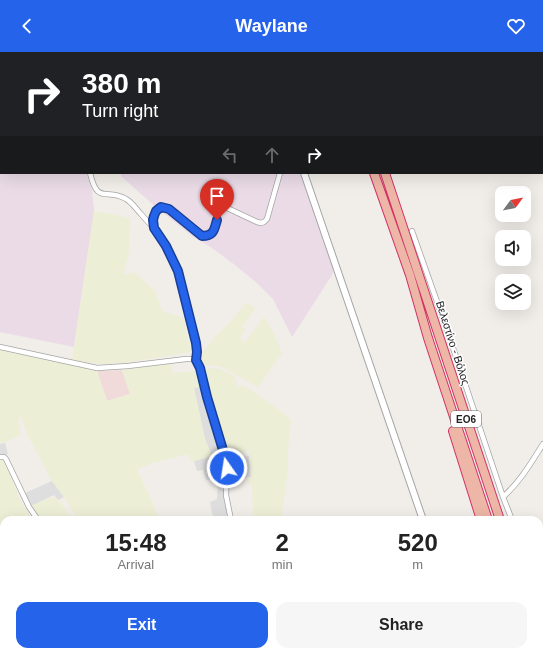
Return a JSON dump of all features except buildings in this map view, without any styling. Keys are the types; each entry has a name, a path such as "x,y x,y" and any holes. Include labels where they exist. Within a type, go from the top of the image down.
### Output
{"highway":[{"name":"Βελεστίνο - Βόλος","path":"374,174 407,269 487,516"},
{"name":"Βελεστίνο - Βόλος","path":"385,174 499,516"},
{"path":"428,338 439,385 480,516"}],"street":[{"path":"90,174 96,191 100,193 117,195 126,199 154,228 166,246 178,271 196,343 196,360 200,368 226,460 226,495 230,516"},
{"path":"154,228 153,220 156,211 161,207 169,209 202,236 207,236 214,232 219,210 223,206 257,222 264,222 267,219 280,174"},
{"path":"304,174 422,516"},
{"path":"412,231 427,270 510,516"},
{"path":"418,272 427,270"},
{"path":"0,347 97,368 186,359 196,360"},
{"path":"503,497 521,478 543,444"},
{"path":"0,457 4,457 6,459 29,508 35,516"}],"shaded area":[{"path":"0,174 86,174 92,190 94,211 74,347 0,332"},
{"path":"120,174 300,174 334,270 292,337 273,299 258,284 212,248 192,236 159,210"},
{"path":"122,370 130,394 107,401 97,371"},
{"path":"202,386 224,461 225,499 228,516 213,516 210,502 217,499 218,478 206,480 203,470 197,471 194,461 211,456 205,439 194,388"},
{"path":"5,443 8,454 0,456 0,444"},
{"path":"249,456 251,477 229,480 228,462 241,457"},
{"path":"52,481 64,497 58,500 54,495 31,506 25,493"}],"green space":[{"path":"94,211 130,218 129,252 123,275 134,272 155,291 162,311 184,318 191,352 125,363 99,364 72,360"},
{"path":"245,304 250,304 255,309 242,327 245,330 240,339 245,342 264,317 272,329 282,353 258,387 224,368 201,364 200,360 200,356 214,338"},
{"path":"0,350 97,371 107,401 130,394 122,370 170,363 173,373 198,371 202,386 194,388 205,439 212,456 191,462 188,454 153,463 137,469 158,516 76,516 52,481 28,436 21,417 18,420 21,435 1,444"},
{"path":"211,368 230,373 235,377 238,388 243,386 250,389 290,418 288,470 282,516 253,516 252,485 247,485 247,478 251,477 249,451 243,452 230,459 204,371"},
{"path":"0,459 3,459 9,470 19,498 30,516 0,516"},
{"path":"55,497 71,516 37,516 31,506"}],"route":[{"path":"217,220 214,232 207,236 202,236 169,209 164,207 161,207 156,211 153,220 154,228 166,246 178,271 196,343 196,360 200,368 227,468"}]}
